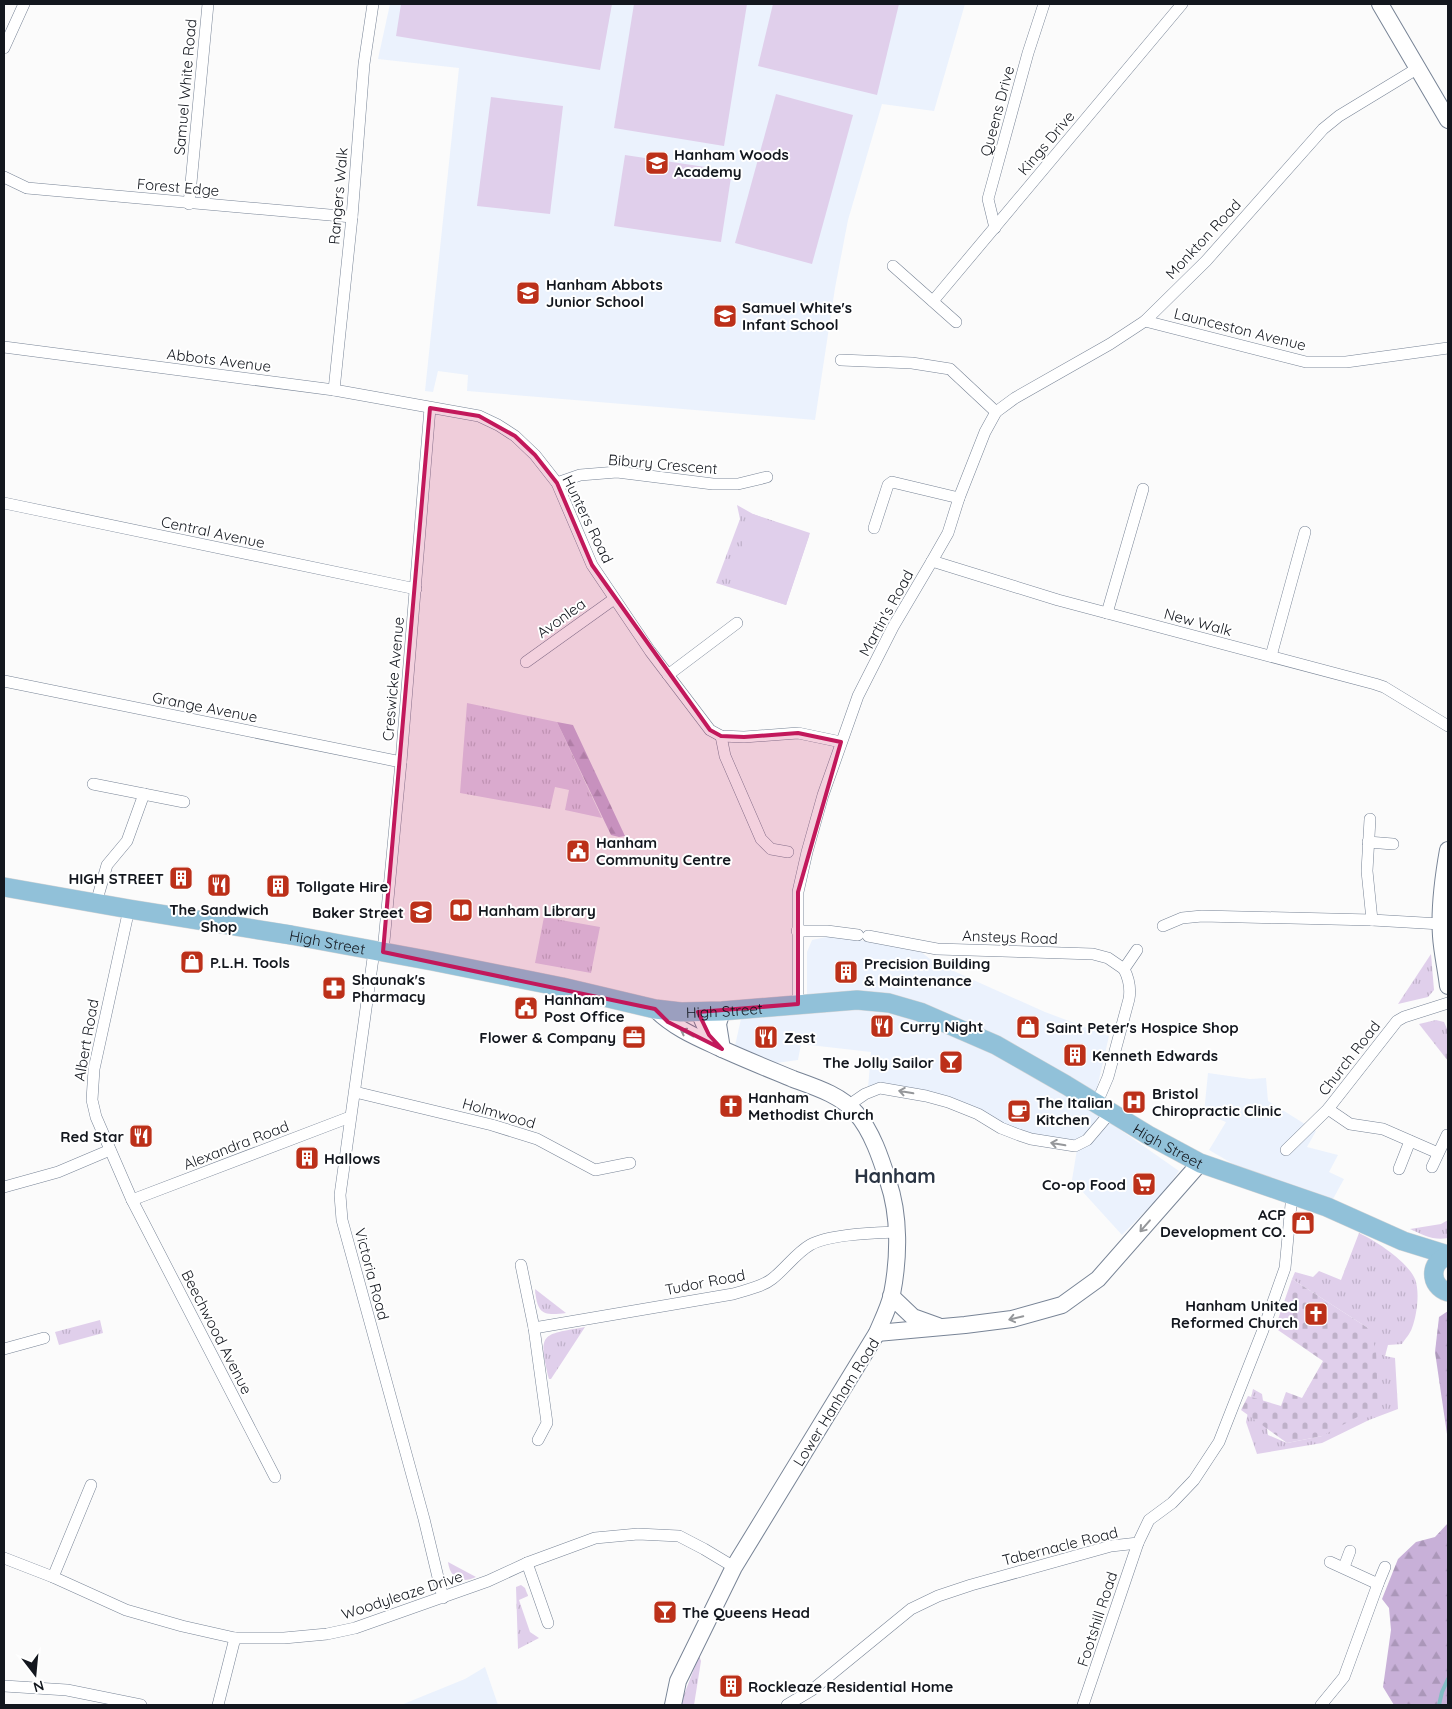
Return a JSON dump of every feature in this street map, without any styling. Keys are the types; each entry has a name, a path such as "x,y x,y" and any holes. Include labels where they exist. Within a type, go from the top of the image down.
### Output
{"main road":[{"path":"1380,4 1448,120"},
{"path":"1448,850 1441,937 1448,986"},
{"name":"High Street","path":"4,887 128,910 284,934 562,987 655,1009 699,1012 857,1000 889,1003 915,1010 996,1045 1032,1064 1148,1136 1200,1163 1327,1207 1403,1241 1448,1256"},
{"path":"655,1009 668,1022 686,1033 746,1061 827,1092 849,1105 857,1114 878,1151 893,1194 897,1232 896,1265 891,1296 877,1333"},
{"path":"722,1011 718,1024 722,1049"},
{"path":"699,1012 709,1035 722,1049"},
{"name":"Lower Hanham Road","path":"674,1705 678,1681 734,1567 877,1333 1012,1319 1062,1305 1098,1279 1200,1163"},
{"name":"High Street","path":"1403,1241 1440,1288 1448,1292"},
{"path":"1434,1278 1435,1266 1439,1261 1448,1256"},
{"path":"891,1296 913,1316 942,1327"}],"street":[{"path":"4,48 24,4"},
{"name":"Samuel White Road","path":"189,204 208,4"},
{"name":"Rangers Walk","path":"334,390 352,217 364,64 373,4"},
{"name":"Queens Drive","path":"995,228 988,199 1028,54 1044,4"},
{"name":"Kings Drive","path":"933,301 1182,4"},
{"name":"Monkton Road","path":"996,412 1015,398 1110,344 1145,320 1206,261 1323,129 1339,116 1418,68"},
{"name":"Forest Edge","path":"4,177 27,188 189,204 352,217"},
{"path":"893,266 956,322"},
{"name":"Launceston Avenue","path":"1145,320 1306,362 1346,362 1448,348"},
{"name":"Abbots Avenue","path":"4,347 334,390 430,408"},
{"path":"841,360 912,363 950,369 996,412"},
{"name":"Hunters Road","path":"430,408 479,416 498,425 514,436 535,455 557,483 589,560 614,599 710,730 721,736"},
{"name":"Creswicke Avenue","path":"378,952 401,762 430,408"},
{"name":"Martin's Road","path":"798,1004 798,892 823,795 858,696 892,627 948,533 959,498 985,432 996,412"},
{"name":"Bibury Crescent","path":"557,483 580,475 617,472 713,484 738,484 767,477"},
{"path":"874,528 888,485 892,482 959,498"},
{"path":"1107,613 1143,488"},
{"name":"Central Avenue","path":"4,503 416,589"},
{"path":"1270,656 1305,532"},
{"name":"New Walk","path":"932,561 1058,600 1332,671 1384,687 1448,726"},
{"name":"Avonlea","path":"526,662 614,599"},
{"path":"668,675 737,622"},
{"name":"Grange Avenue","path":"4,681 401,762"},
{"path":"788,852 771,849 761,839 725,756 721,736 744,737 798,733 841,742"},
{"path":"93,784 184,802"},
{"path":"96,903 107,865 127,841 144,794"},
{"path":"1370,818 1367,871 1372,920"},
{"path":"1368,842 1393,844"},
{"name":"Albert Road","path":"128,910 94,1069 92,1100 96,1117 132,1200"},
{"path":"1163,926 1171,921 1192,916 1372,920 1443,916"},
{"name":"Ansteys Road","path":"797,931 827,930 937,949 1093,954 1108,958 1124,969"},
{"path":"849,1105 865,1094 880,1088 917,1094 948,1102 978,1114 1001,1128 1025,1137 1075,1146 1087,1140 1103,1109 1108,1078 1130,999 1129,984 1124,969 1137,950"},
{"name":"Victoria Road","path":"378,952 350,1117 340,1194 342,1220 424,1519 443,1598"},
{"name":"Church Road","path":"1286,1150 1328,1109 1397,1021 1448,1003"},
{"name":"Holmwood","path":"355,1092 492,1125 537,1139 595,1170 630,1163"},
{"name":"Church Road","path":"1328,1109 1350,1124 1383,1129 1438,1154"},
{"name":"Alexandra Road","path":"132,1200 350,1117"},
{"path":"1432,1167 1447,1135"},
{"path":"1399,1169 1410,1141"},
{"path":"4,1187 58,1172 110,1150"},
{"name":"Tabernacle Road","path":"787,1705 812,1690 912,1609 938,1596 971,1584 1111,1546 1138,1543 1149,1520 1172,1502 1194,1480 1220,1442 1285,1268 1292,1194"},
{"name":"Beechwood Avenue","path":"132,1200 275,1477"},
{"name":"Tudor Road","path":"534,1328 733,1294 771,1280 808,1246 818,1242 857,1234 897,1232"},
{"path":"521,1265 534,1328 548,1423 538,1440"},
{"path":"4,1349 44,1338"},
{"path":"54,1577 91,1485"},
{"name":"Woodyleaze Drive","path":"4,1558 54,1577 126,1610 182,1626 235,1638 284,1638 327,1634 355,1628 443,1598 595,1538 638,1534 679,1536 704,1548 734,1567"},
{"name":"Footshill Road","path":"1083,1705 1138,1543"},
{"path":"1344,1567 1350,1551"},
{"path":"1330,1562 1378,1584"},
{"path":"527,1564 548,1623"},
{"path":"1321,1705 1344,1677 1385,1567"},
{"path":"218,1705 235,1638"},
{"path":"4,1686 67,1690 140,1705"}],"highlighted area":[{"path":"430,408 479,416 515,436 535,455 557,483 592,565 710,730 721,736 744,737 798,733 841,742 798,892 798,1004 698,1012 709,1035 722,1049 668,1022 655,1009 383,952"}],"shaded area":[{"name":"Hanham Woods Academy","path":"390,4 965,4 934,111 882,104 848,220 835,288 815,420 467,391 468,375 438,371 433,392 425,391 459,68 378,59"},
{"path":"831,936 921,952 934,962 980,983 1045,1012 1109,1036 1092,1110 1179,1171 1165,1191 1122,1235 1072,1180 1078,1143 1031,1137 981,1113 868,1088 871,1052 801,1044 798,1060 776,1063 734,1050 741,1019 807,1013 807,952 812,940"},
{"path":"1208,1073 1250,1079 1266,1078 1268,1101 1316,1131 1307,1147 1338,1155 1329,1172 1344,1179 1333,1199 1247,1172 1209,1150 1226,1122 1204,1113"},
{"path":"485,1667 498,1705 401,1705 465,1679"}],"green space":[{"path":"401,4 612,4 600,70 396,36"},
{"path":"634,4 747,4 724,146 614,128"},
{"path":"773,4 899,4 877,95 758,66"},
{"path":"776,94 853,115 812,264 735,243"},
{"path":"491,97 563,106 550,214 477,206"},
{"path":"625,155 732,171 721,242 614,226"},
{"path":"737,505 753,514 810,533 786,605 716,583 740,519"},
{"path":"753,514 809,536 786,605 729,586"},
{"path":"467,703 557,722 602,818 565,810 569,790 555,787 550,809 460,793"},
{"path":"557,722 573,725 625,836 611,835"},
{"path":"544,917 600,927 591,973 535,963"},
{"path":"1431,954 1434,990 1428,997 1398,1004"},
{"path":"1436,1020 1444,1022 1448,1031 1448,1061 1419,1024"},
{"path":"1448,1220 1448,1238 1433,1238 1410,1229 1441,1224"},
{"path":"1359,1233 1382,1246 1405,1265 1417,1284 1418,1297 1411,1330 1402,1344 1388,1345 1385,1356 1395,1358 1398,1409 1369,1420 1322,1443 1257,1454 1246,1422 1253,1389 1262,1394 1268,1435 1287,1443 1322,1436 1368,1328 1292,1279 1295,1272 1313,1277 1319,1271 1341,1280"},
{"path":"1292,1279 1368,1328 1376,1350 1378,1406 1322,1436 1287,1443 1241,1410 1248,1396 1281,1406 1286,1392 1302,1398 1323,1361 1275,1328"},
{"path":"535,1289 566,1313 552,1314 543,1312 537,1304"},
{"path":"1448,1311 1448,1441 1435,1352 1439,1317"},
{"path":"100,1320 103,1333 59,1345 55,1332"},
{"path":"585,1327 551,1379 549,1379 544,1352 546,1338 559,1332"},
{"path":"1448,1523 1448,1705 1394,1705 1383,1687 1391,1630 1389,1608 1382,1599 1398,1559 1416,1542 1435,1537"},
{"path":"448,1562 476,1577 466,1580 457,1578 451,1572"},
{"path":"521,1585 525,1588 528,1596 519,1600 530,1632 539,1638 518,1649 516,1587"},
{"path":"699,1656 701,1661 694,1705 680,1705"}],"waterway":[{"path":"1439,1705 1448,1679"}],"place":[{"name":"Hanham Woods Academy","path":"657,163"},
{"name":"Hanham Abbots Junior School","path":"528,293"},
{"name":"Samuel White's Infant School","path":"725,316"},
{"name":"Hanham Community Centre","path":"578,851"},
{"name":"HIGH STREET","path":"181,878"},
{"name":"The Sandwich Shop","path":"219,885"},
{"name":"Tollgate Hire","path":"278,886"},
{"name":"Hanham Library","path":"461,910"},
{"name":"Baker Street","path":"421,912"},
{"name":"P.L.H. Tools","path":"192,962"},
{"name":"Precision Building & Maintenance","path":"846,972"},
{"name":"Shaunak's Pharmacy","path":"334,988"},
{"name":"Hanham Post Office","path":"526,1008"},
{"name":"Curry Night","path":"882,1026"},
{"name":"Saint Peter's Hospice Shop","path":"1028,1027"},
{"name":"Flower & Company","path":"634,1037"},
{"name":"Zest","path":"766,1037"},
{"name":"Kenneth Edwards","path":"1075,1055"},
{"name":"The Jolly Sailor","path":"951,1062"},
{"name":"Bristol Chiropractic Clinic","path":"1134,1102"},
{"name":"Hanham Methodist Church","path":"731,1106"},
{"name":"The Italian Kitchen","path":"1019,1111"},
{"name":"Red Star","path":"141,1136"},
{"name":"Hallows","path":"307,1158"},
{"name":"Co-op Food","path":"1144,1184"},
{"name":"ACP Development CO.","path":"1303,1223"},
{"name":"Hanham United Reformed Church","path":"1316,1314"},
{"name":"The Queens Head","path":"665,1612"},
{"name":"Rockleaze Residential Home","path":"731,1686"}],"district":[{"name":"Hanham","path":"895,1175"}]}
